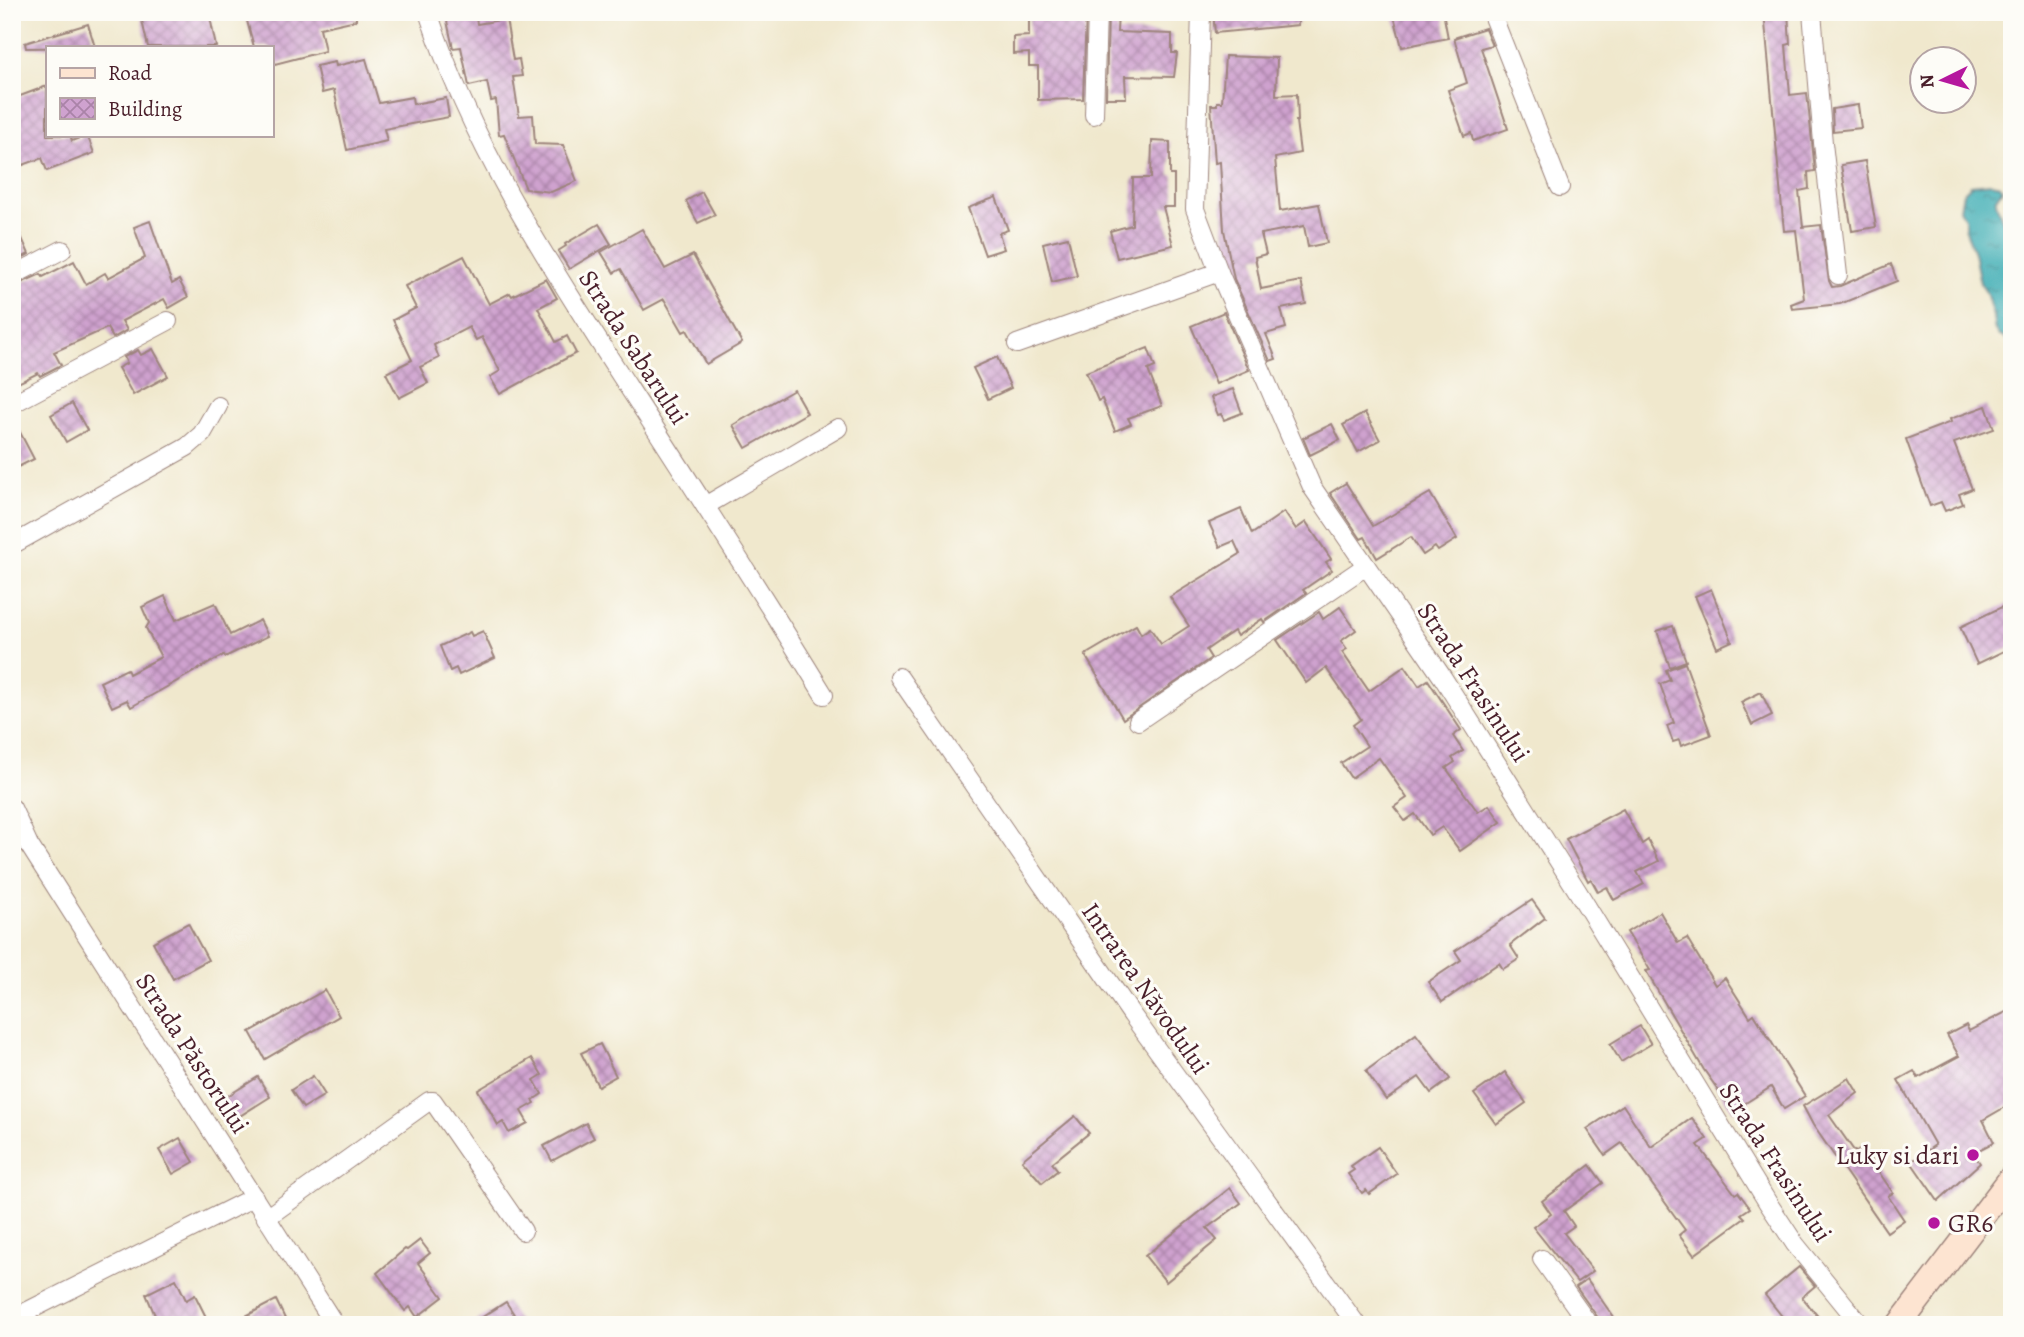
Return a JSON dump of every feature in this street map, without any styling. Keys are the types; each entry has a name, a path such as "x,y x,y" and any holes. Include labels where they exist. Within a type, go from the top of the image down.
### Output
{"main road":[{"path":"1899,1325 2012,1177"}],"street":[{"name":"Strada Sabarului","path":"428,12 471,118 510,196 549,265 824,695"},
{"path":"1094,115 1097,12"},
{"name":"Strada Frasinului","path":"1202,12 1195,201 1199,221 1312,487 1443,678 1578,892 1768,1203 1795,1244 1861,1325"},
{"path":"1490,12 1560,187"},
{"path":"1812,12 1838,275"},
{"path":"12,276 62,250"},
{"path":"1017,344 1219,272"},
{"path":"12,404 168,321"},
{"path":"12,545 187,447 202,434 218,406"},
{"path":"705,506 838,428"},
{"path":"1138,721 1366,566"},
{"name":"Intrarea Năvodului","path":"899,677 1125,1005 1357,1325"},
{"name":"Strada Păstorului","path":"12,808 29,845 335,1325"},
{"path":"266,1218 429,1101 433,1101 523,1231"},
{"path":"12,1319 254,1197"},
{"path":"1542,1259 1590,1325"}],"water":[{"path":"1991,183 2002,188 1996,202 2011,242 2012,341 1999,336 1995,331 1993,316 1986,292 1980,283 1965,227 1965,218 1960,210 1963,193 1971,185"}],"building":[{"path":"140,12 209,12 216,46 148,46"},
{"path":"277,12 356,12 356,20 320,28 325,51 273,64 273,46 254,46 246,17"},
{"path":"445,12 475,12 477,24 506,19 513,60 519,59 522,76 513,77 519,116 533,115 535,144 563,145 577,181 551,192 526,189 504,134 499,135 496,100 491,101 487,82 469,86 461,47 453,48"},
{"path":"1029,12 1086,12 1083,99 1038,100 1038,66 1029,66 1029,53 1013,54 1013,37 1029,36"},
{"path":"1108,12 1118,12 1117,32 1172,34 1172,53 1177,53 1174,77 1125,76 1126,98 1106,98"},
{"path":"1213,12 1298,12 1298,25 1215,33"},
{"path":"1393,12 1443,12 1448,38 1402,47"},
{"path":"1764,12 1788,12 1790,44 1786,45 1790,95 1807,93 1815,171 1808,172 1809,189 1799,191 1803,227 1821,225 1829,281 1832,287 1840,286 1891,264 1897,281 1840,304 1792,309 1791,304 1804,299 1796,230 1784,231"},
{"path":"88,24 95,46 26,48 25,43"},
{"path":"1485,28 1492,45 1481,48 1508,129 1473,141 1471,133 1464,136 1448,90 1467,83 1454,38"},
{"path":"1225,56 1277,58 1276,95 1297,94 1296,121 1300,153 1275,158 1280,211 1319,204 1327,243 1308,247 1304,226 1261,234 1266,254 1255,257 1261,289 1301,281 1306,304 1281,309 1286,328 1266,334 1276,359 1270,361 1234,279 1224,230 1220,162 1215,163 1211,105 1222,102"},
{"path":"366,59 379,103 412,97 413,104 446,98 449,117 384,129 387,141 347,150 334,90 322,93 316,66 335,62 336,66"},
{"path":"46,86 46,136 70,136 72,141 87,136 94,153 47,171 42,158 12,169 12,99"},
{"path":"1858,105 1861,128 1833,131 1832,109"},
{"path":"1152,141 1170,142 1174,207 1163,207 1173,245 1117,258 1110,231 1132,225 1133,178 1151,178"},
{"path":"1865,161 1876,227 1852,231 1841,165"},
{"path":"702,192 715,215 698,223 686,201"},
{"path":"996,197 1008,230 999,233 1004,249 985,255 968,208"},
{"path":"12,216 29,254 12,263"},
{"path":"150,221 172,284 179,280 188,297 169,308 164,299 122,321 127,330 113,338 107,328 54,352 61,365 12,386 12,287 41,274 43,277 74,261 86,284 105,273 108,278 145,258 134,227"},
{"path":"599,224 611,244 569,269 558,251"},
{"path":"642,229 665,269 693,255 742,343 706,364 687,330 683,332 664,299 644,310 621,269 614,273 601,252"},
{"path":"1068,237 1077,276 1052,282 1043,243"},
{"path":"464,256 489,304 546,279 557,298 538,308 556,342 567,336 576,353 500,394 490,377 500,371 482,337 476,340 469,327 434,345 439,358 420,367 428,383 399,398 386,373 412,360 393,320 416,308 405,286"},
{"path":"1224,312 1249,370 1216,384 1191,326"},
{"path":"1148,348 1155,367 1148,370 1162,406 1128,418 1131,424 1115,431 1102,399 1098,401 1086,372"},
{"path":"153,349 168,376 133,395 118,368 127,363 124,357 138,350 141,355"},
{"path":"997,357 1011,388 988,399 973,368"},
{"path":"1233,389 1242,413 1224,420 1221,414 1218,415 1211,397"},
{"path":"794,390 807,413 746,448 733,425"},
{"path":"72,403 87,430 66,442 51,415"},
{"path":"1986,406 1994,429 1954,443 1972,489 1959,494 1963,504 1945,511 1941,502 1930,506 1906,439"},
{"path":"1365,413 1380,440 1358,452 1343,425"},
{"path":"12,417 34,459 12,470"},
{"path":"1332,424 1340,440 1310,455 1303,438"},
{"path":"1346,483 1373,526 1430,493 1457,539 1438,551 1435,547 1423,555 1411,537 1377,558 1365,537 1361,539 1330,493"},
{"path":"1241,509 1252,534 1284,512 1296,529 1306,522 1331,559 1326,562 1332,570 1303,590 1306,593 1264,622 1262,619 1237,636 1234,631 1206,650 1211,658 1123,719 1085,655 1136,625 1141,634 1150,628 1161,644 1189,626 1170,597 1240,554 1234,541 1220,547 1209,523"},
{"path":"1711,589 1732,641 1717,648 1695,596"},
{"path":"165,596 176,620 215,603 230,635 260,620 268,636 225,657 224,655 131,707 127,700 112,707 100,682 127,669 129,674 161,657 146,628 149,623 142,607"},
{"path":"2012,602 2012,647 1977,664 1960,627"},
{"path":"1340,607 1356,630 1341,641 1347,649 1342,652 1369,691 1405,666 1419,686 1428,680 1461,730 1453,736 1463,751 1452,758 1455,762 1446,768 1478,812 1489,805 1501,822 1460,851 1442,827 1430,835 1415,814 1405,821 1394,807 1407,798 1379,758 1351,778 1341,763 1367,746 1353,725 1361,719 1326,668 1306,683 1277,640 1319,612 1323,619"},
{"path":"1673,626 1686,661 1670,667 1657,631"},
{"path":"483,631 495,658 459,675 456,668 450,671 440,646 470,632 472,636"},
{"path":"1685,663 1711,735 1681,746 1679,740 1673,742 1667,726 1674,723 1660,684 1670,680 1666,670"},
{"path":"1761,692 1772,715 1752,725 1741,702"},
{"path":"1623,809 1642,844 1648,840 1659,861 1637,872 1644,884 1614,900 1607,887 1598,892 1591,879 1588,881 1566,839"},
{"path":"1532,900 1545,918 1510,945 1519,959 1503,969 1499,963 1442,1002 1428,982 1461,960 1455,951"},
{"path":"1660,912 1678,943 1687,938 1715,985 1725,978 1750,1017 1754,1014 1805,1096 1784,1109 1771,1087 1733,1111 1704,1070 1646,971 1650,970 1627,932"},
{"path":"188,923 208,960 173,979 153,942"},
{"path":"325,990 339,1016 265,1059 250,1032"},
{"path":"2012,1009 2012,1103 1983,1120 1994,1142 1973,1153 1980,1163 1938,1201 1911,1162 1935,1145 1898,1080 1914,1071 1918,1078 1959,1056 1947,1035 1966,1025 1969,1031"},
{"path":"1640,1026 1651,1044 1621,1062 1610,1044"},
{"path":"1416,1034 1450,1079 1431,1093 1419,1077 1386,1100 1366,1071"},
{"path":"600,1044 616,1076 598,1086 581,1053"},
{"path":"532,1058 542,1075 534,1080 542,1094 533,1100 535,1103 521,1111 528,1123 509,1133 503,1122 498,1125 478,1090"},
{"path":"1505,1072 1526,1103 1496,1124 1474,1094"},
{"path":"313,1076 325,1095 303,1108 291,1090"},
{"path":"258,1077 270,1097 227,1124 215,1104"},
{"path":"1849,1078 1858,1093 1829,1115 1855,1152 1862,1147 1893,1193 1888,1196 1904,1220 1887,1232 1813,1125 1803,1106"},
{"path":"1623,1105 1651,1147 1692,1118 1707,1139 1698,1145 1735,1194 1738,1192 1750,1208 1741,1214 1745,1218 1694,1255 1679,1235 1685,1230 1622,1143 1605,1155 1587,1129"},
{"path":"1075,1116 1089,1133 1052,1163 1058,1170 1042,1183 1022,1160"},
{"path":"586,1123 594,1138 552,1161 544,1146"},
{"path":"180,1138 194,1162 173,1174 159,1150"},
{"path":"1378,1147 1397,1174 1369,1194 1366,1190 1362,1193 1348,1174 1354,1170 1351,1166"},
{"path":"1590,1165 1603,1183 1564,1211 1574,1226 1564,1233 1593,1271 1577,1282 1533,1227 1551,1214 1542,1201"},
{"path":"1230,1188 1241,1203 1207,1228 1217,1240 1166,1282 1145,1256"},
{"path":"420,1240 430,1253 418,1263 443,1297 417,1317 410,1307 405,1311 377,1273"},
{"path":"1799,1267 1815,1286 1802,1297 1825,1325 1789,1325 1765,1295"},
{"path":"176,1279 186,1300 195,1295 210,1325 159,1325 146,1294"},
{"path":"1587,1279 1619,1325 1600,1325 1576,1287"},
{"path":"276,1300 288,1325 229,1325 259,1309"},
{"path":"506,1302 521,1325 470,1325"}],"place":[{"name":"Luky si dari","path":"1973,1155"},
{"name":"GR6","path":"1934,1223"}]}
